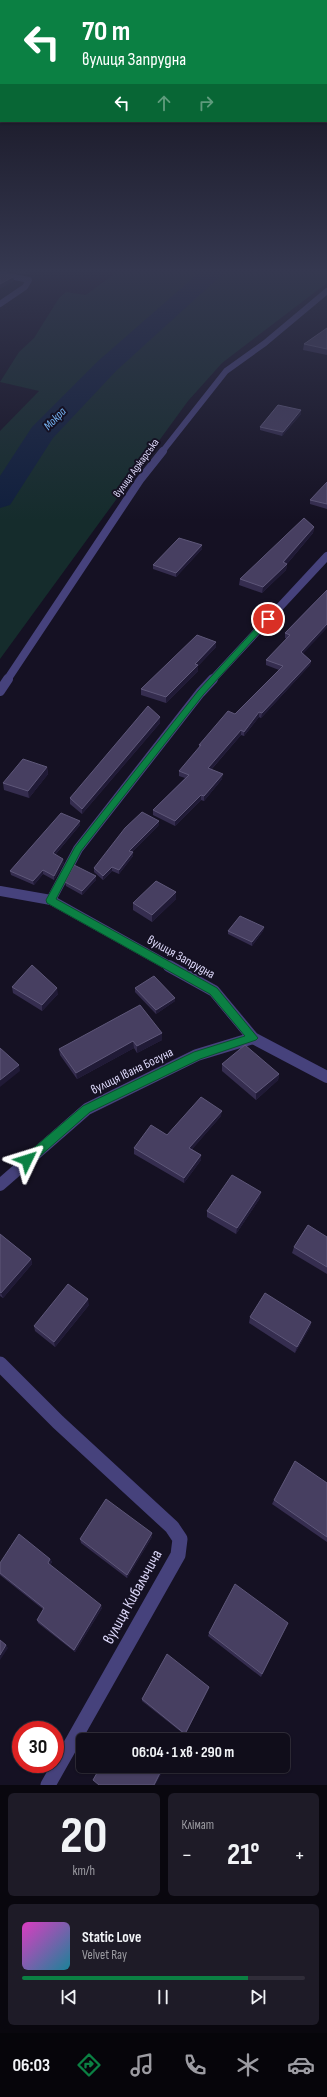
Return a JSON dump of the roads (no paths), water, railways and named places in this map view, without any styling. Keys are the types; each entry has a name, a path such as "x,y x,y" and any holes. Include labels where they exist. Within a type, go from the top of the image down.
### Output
{"street":[{"name":"вулиця Аджарська","path":"0,691 140,480 226,371 249,354"},
{"path":"0,891 51,900 78,850 200,693 327,556"},
{"name":"вулиця Запрудна","path":"51,900 214,991 253,1038 327,1077"},
{"name":"вулиця Івана Богуна","path":"0,1185 87,1109 197,1055 253,1038"},
{"name":"вулиця Кибальчича","path":"0,1364 58,1422 172,1527 180,1540 178,1555 48,1785"}],"waterway":[{"name":"Мокра","path":"0,499 42,433 120,354"}]}
